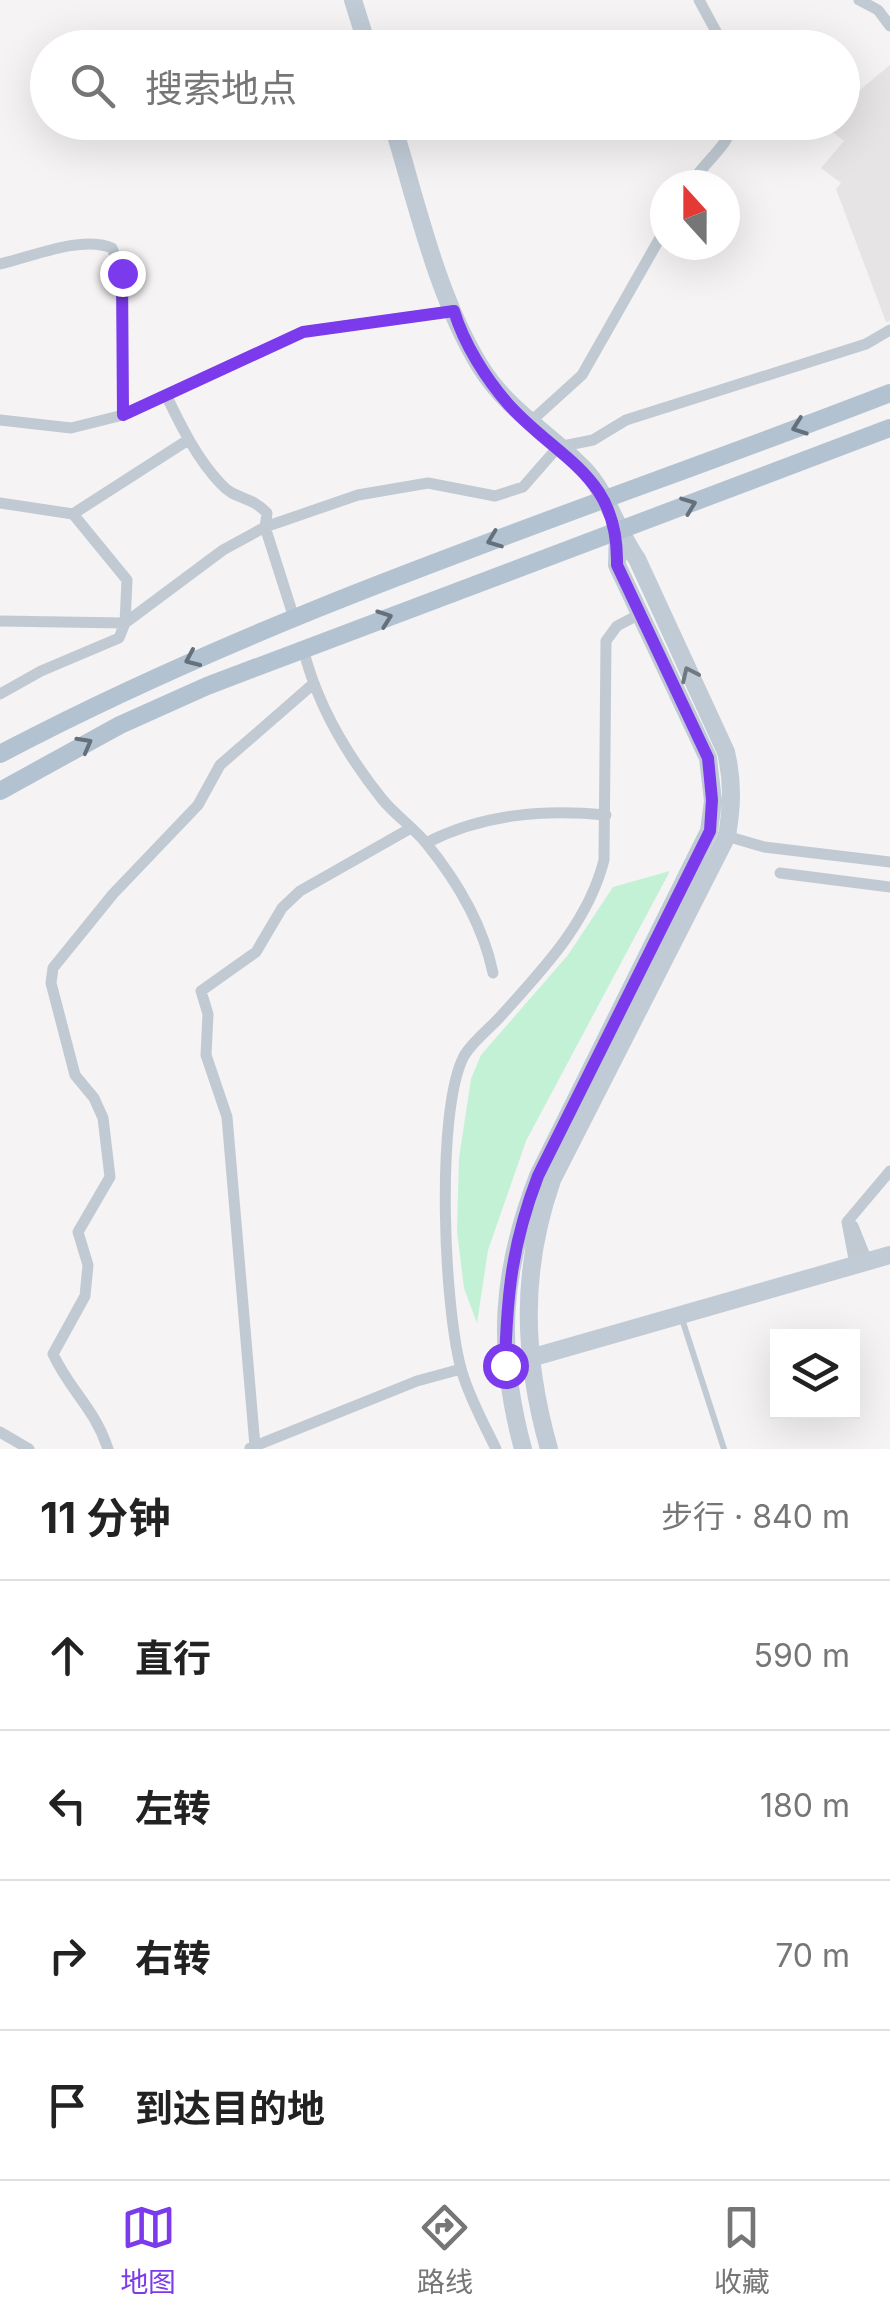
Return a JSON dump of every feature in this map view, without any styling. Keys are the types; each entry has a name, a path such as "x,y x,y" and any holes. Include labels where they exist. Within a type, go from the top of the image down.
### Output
{"main road":[{"path":"353,0 362,30"},
{"path":"398,140 454,311 481,367 529,423 585,469 603,497 618,533 638,559 726,752 733,799 552,1180 535,1229 528,1270 529,1358 549,1449"},
{"path":"0,754 106,698 294,618 603,497 890,393"},
{"path":"0,791 120,725 303,648 890,428"},
{"path":"523,1449 505,1365 507,1280 531,1193 718,834 708,758 617,565 618,533"},
{"path":"505,1365 890,1255"}],"street":[{"path":"699,0 715,30"},
{"path":"858,0 878,10 890,26"},
{"path":"699,170 727,140"},
{"path":"0,264 88,244 112,248 122,273 123,415"},
{"path":"529,423 582,375 650,255"},
{"path":"0,420 71,428 123,415 303,332 454,311"},
{"path":"0,621 125,623 223,550 265,527 358,495 428,483 495,496 523,487 558,447 593,440 626,420 866,344 890,330"},
{"path":"166,396 188,440 221,484 233,494 252,497 266,513 265,527 294,618"},
{"path":"0,503 73,514 188,440"},
{"path":"0,694 41,671 119,638 125,623 126,580 73,514"},
{"path":"496,1449 461,1370 444,1168 449,1112 464,1056 549,963 596,893 604,860 606,815 606,641 617,626 638,615"},
{"path":"303,648 312,685 382,799 426,843 484,932 494,973"},
{"path":"108,1449 97,1417 64,1377 53,1354 84,1296 88,1265 78,1232 110,1177 103,1118 94,1098 75,1076 51,983 53,968 113,894 198,805 220,765 312,685"},
{"path":"426,843 484,819 565,811 606,815"},
{"path":"411,828 300,892 282,908 256,952 200,991 208,1014 206,1055 226,1117 252,1448 417,1381 461,1370"},
{"path":"718,834 764,847 890,862"},
{"path":"780,873 890,886"},
{"path":"861,1263 847,1222 890,1171"},
{"path":"0,1432 30,1449"}],"lane":[{"path":"680,1313 724,1449"}],"shaded area":[{"path":"890,65 890,321 886,322 836,189 841,183 821,168 843,140 860,140 860,90"}],"green space":[{"path":"670,871 526,1141 488,1250 477,1323 464,1288 457,1231 459,1158 471,1079 481,1055 568,955 613,887"}],"route":[{"path":"122,273 123,415 303,332 454,311 481,367 509,405 585,469 603,497 618,533 617,565 708,758 712,775 710,831 538,1176 518,1228 507,1280 505,1365"}]}
